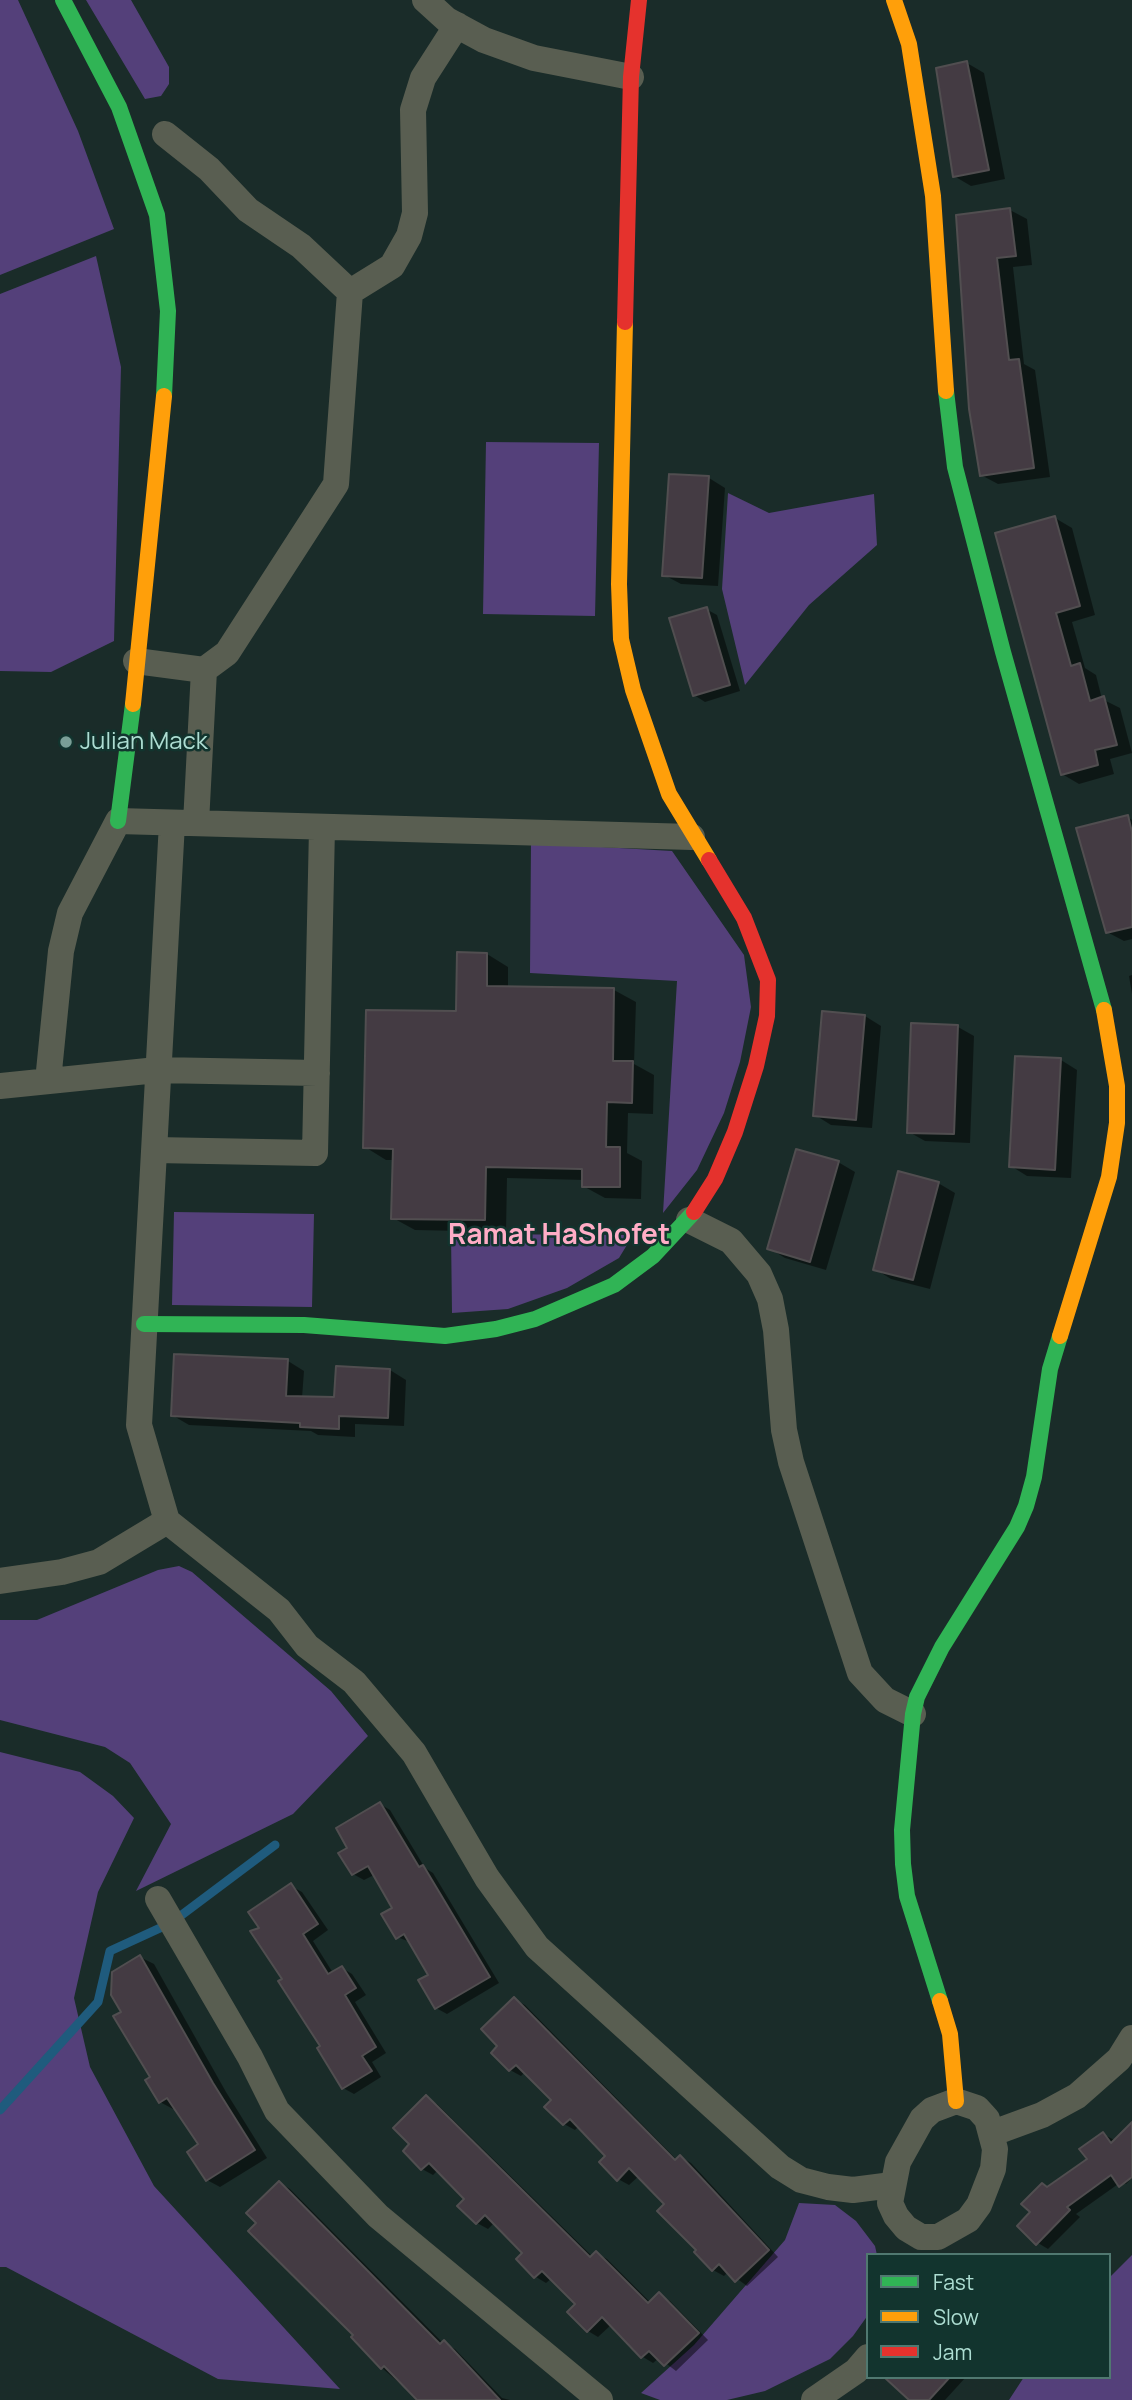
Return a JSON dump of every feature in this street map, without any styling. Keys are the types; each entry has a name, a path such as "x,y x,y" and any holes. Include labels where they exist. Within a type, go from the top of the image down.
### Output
{"street":[{"path":"48,1081 61,951 70,913 118,821 164,395 168,311 164,257 157,215 119,107 63,0"},
{"path":"425,0 457,25 484,40 534,58 631,77"},
{"path":"144,1324 304,1325 445,1336 496,1329 535,1319 614,1285 653,1256 689,1220 715,1179 739,1119 756,1066 767,1016 768,980 744,918 692,837 669,794 652,751 621,639 619,584 631,77 639,0"},
{"path":"894,0 909,44 933,196 948,425 955,467 1003,652 1101,996 1117,1086 1117,1123 1109,1177 1050,1370 1034,1477 1026,1506 1017,1527 942,1647 917,1697 913,1714 902,1830 903,1864 907,1896 950,2034 956,2101"},
{"path":"350,292 392,266 408,236 415,213 413,110 423,78 457,25"},
{"path":"165,134 209,169 248,210 301,246 350,292"},
{"path":"136,661 204,670 227,653 336,484 350,292"},
{"path":"204,670 157,1070 139,1425 166,1521 279,1610 307,1646 354,1682 414,1753 487,1878 537,1947 780,2167 801,2180 828,2187 853,2190 892,2185"},
{"path":"118,821 692,837"},
{"path":"155,1150 315,1153 322,828"},
{"path":"0,1086 157,1070 317,1073"},
{"path":"689,1220 731,1241 759,1274 770,1299 776,1330 784,1430 791,1462 860,1672 885,1700 913,1714"},
{"path":"0,1581 62,1572 99,1562 166,1521"},
{"path":"158,1899 250,2057 277,2111 378,2216 600,2400"},
{"path":"993,2133 1042,2115 1077,2096 1104,2075 1132,2038"},
{"path":"956,2101 977,2108 987,2119 993,2133 993,2169 979,2205 968,2220 954,2230 919,2246 896,2216 890,2203 892,2185 898,2162 922,2119 932,2110 956,2101"},
{"path":"814,2400 856,2371 866,2359"}],"shaded area":[{"path":"0,0 18,0 78,131 114,229 0,275"},
{"path":"86,0 131,0 169,67 169,84 161,96 145,99"},
{"path":"96,256 121,367 114,641 51,672 0,671 0,294"},
{"path":"486,442 599,443 595,616 483,614"},
{"path":"728,493 769,513 874,494 877,545 809,605 745,685 722,589"},
{"path":"531,843 672,851 744,955 751,1007 740,1062 724,1113 697,1170 663,1213 677,981 530,973"},
{"path":"174,1212 314,1214 312,1307 172,1305"},
{"path":"451,1234 633,1235 619,1258 567,1288 508,1309 452,1313"},
{"path":"179,1566 192,1572 331,1691 368,1736 293,1814 136,1891 171,1824 130,1763 105,1747 0,1720 0,1620 37,1620 158,1570"},
{"path":"0,1752 80,1772 113,1796 134,1818 98,1892 74,1998 90,2067 154,2186 340,2389 218,2379 6,2267 0,2267"},
{"path":"799,2203 835,2205 856,2221 875,2246 877,2253 866,2253 866,2318 853,2336 830,2359 765,2391 727,2400 660,2400 641,2393 694,2345 785,2240"},
{"path":"1132,2255 1132,2400 1009,2400 1023,2379 1111,2379 1111,2276"}],"building":[{"path":"967,61 989,170 953,177 936,68"},
{"path":"1010,208 1016,256 997,258 1009,360 1019,359 1034,468 980,476 969,409 956,215"},
{"path":"669,474 709,476 702,578 662,576"},
{"path":"1055,516 1080,606 1056,613 1071,666 1080,663 1090,701 1104,696 1117,745 1095,750 1098,765 1061,775 995,533"},
{"path":"707,607 730,685 693,696 669,618"},
{"path":"1128,815 1132,832 1132,927 1106,933 1076,828"},
{"path":"457,952 487,953 487,986 614,988 613,1061 633,1061 632,1103 607,1102 606,1147 620,1147 620,1187 582,1187 582,1169 486,1167 485,1220 391,1219 393,1149 363,1148 366,1010 456,1011"},
{"path":"822,1011 865,1015 856,1120 813,1116"},
{"path":"911,1023 958,1025 954,1134 907,1133"},
{"path":"1015,1056 1061,1058 1055,1170 1009,1167"},
{"path":"796,1149 839,1161 810,1262 767,1249"},
{"path":"898,1171 939,1182 913,1280 873,1270"},
{"path":"174,1354 288,1359 286,1396 334,1397 336,1366 390,1369 388,1418 339,1416 339,1429 300,1427 300,1423 171,1416"},
{"path":"380,1802 419,1867 423,1865 490,1977 435,2009 418,1980 428,1975 404,1934 396,1939 381,1914 392,1908 368,1866 352,1875 338,1853 347,1848 336,1828"},
{"path":"291,1883 318,1924 303,1934 328,1974 342,1966 356,1988 345,1995 376,2047 362,2056 372,2071 342,2089 317,2048 320,2046 278,1981 282,1979 250,1931 259,1928 248,1912"},
{"path":"140,1955 213,2083 255,2150 206,2181 187,2152 198,2144 167,2098 159,2103 145,2080 150,2077 113,2016 121,2012 111,1995 112,1972"},
{"path":"514,1997 675,2160 680,2155 769,2250 735,2282 719,2264 712,2271 694,2252 696,2250 657,2211 664,2204 629,2168 617,2181 599,2162 605,2156 570,2119 563,2125 544,2107 551,2100 516,2065 509,2071 491,2053 497,2046 481,2029"},
{"path":"426,2095 590,2257 596,2251 648,2303 659,2292 699,2333 664,2366 649,2351 641,2358 602,2317 587,2332 567,2312 575,2304 542,2271 534,2278 516,2259 522,2253 485,2215 476,2224 457,2206 464,2199 429,2163 421,2170 403,2151 409,2144 393,2128"},
{"path":"1132,2122 1132,2177 1119,2187 1111,2175 1067,2207 1070,2210 1036,2245 1017,2226 1030,2212 1021,2204 1042,2183 1047,2187 1087,2159 1079,2149 1103,2132 1111,2143"},
{"path":"279,2181 440,2344 444,2340 500,2400 417,2400 384,2366 381,2369 351,2337 353,2335 248,2231 256,2223 246,2213"},
{"path":"886,2379 948,2379 929,2400 909,2400"}],"waterway":[{"path":"0,2110 98,2002 110,1951 171,1923 275,1845"}],"traffic: fast":[{"path":"63,0 119,107 157,215 168,311 164,396"},
{"path":"946,391 955,467 1003,652 1104,1010"},
{"path":"118,821 133,704"},
{"path":"144,1324 304,1325 445,1336 496,1329 535,1319 614,1285 653,1256 694,1212"},
{"path":"940,2001 907,1896 903,1864 902,1830 913,1714 917,1697 942,1647 1017,1527 1026,1506 1034,1477 1050,1369 1060,1336"}],"traffic: slow":[{"path":"894,0 909,44 933,196 946,391"},
{"path":"625,322 619,584 621,639 633,690 669,794 709,860"},
{"path":"133,704 164,396"},
{"path":"1060,1336 1109,1177 1117,1123 1117,1086 1104,1010"},
{"path":"940,2001 950,2034 956,2101"}],"traffic: jam":[{"path":"625,322 631,77 639,0"},
{"path":"694,1212 715,1179 735,1132 756,1066 767,1016 768,980 744,918 709,860"}],"place":[{"name":"Julian Mack","path":"66,742"}],"district":[{"name":"Ramat HaShofet","path":"559,1236"}]}
